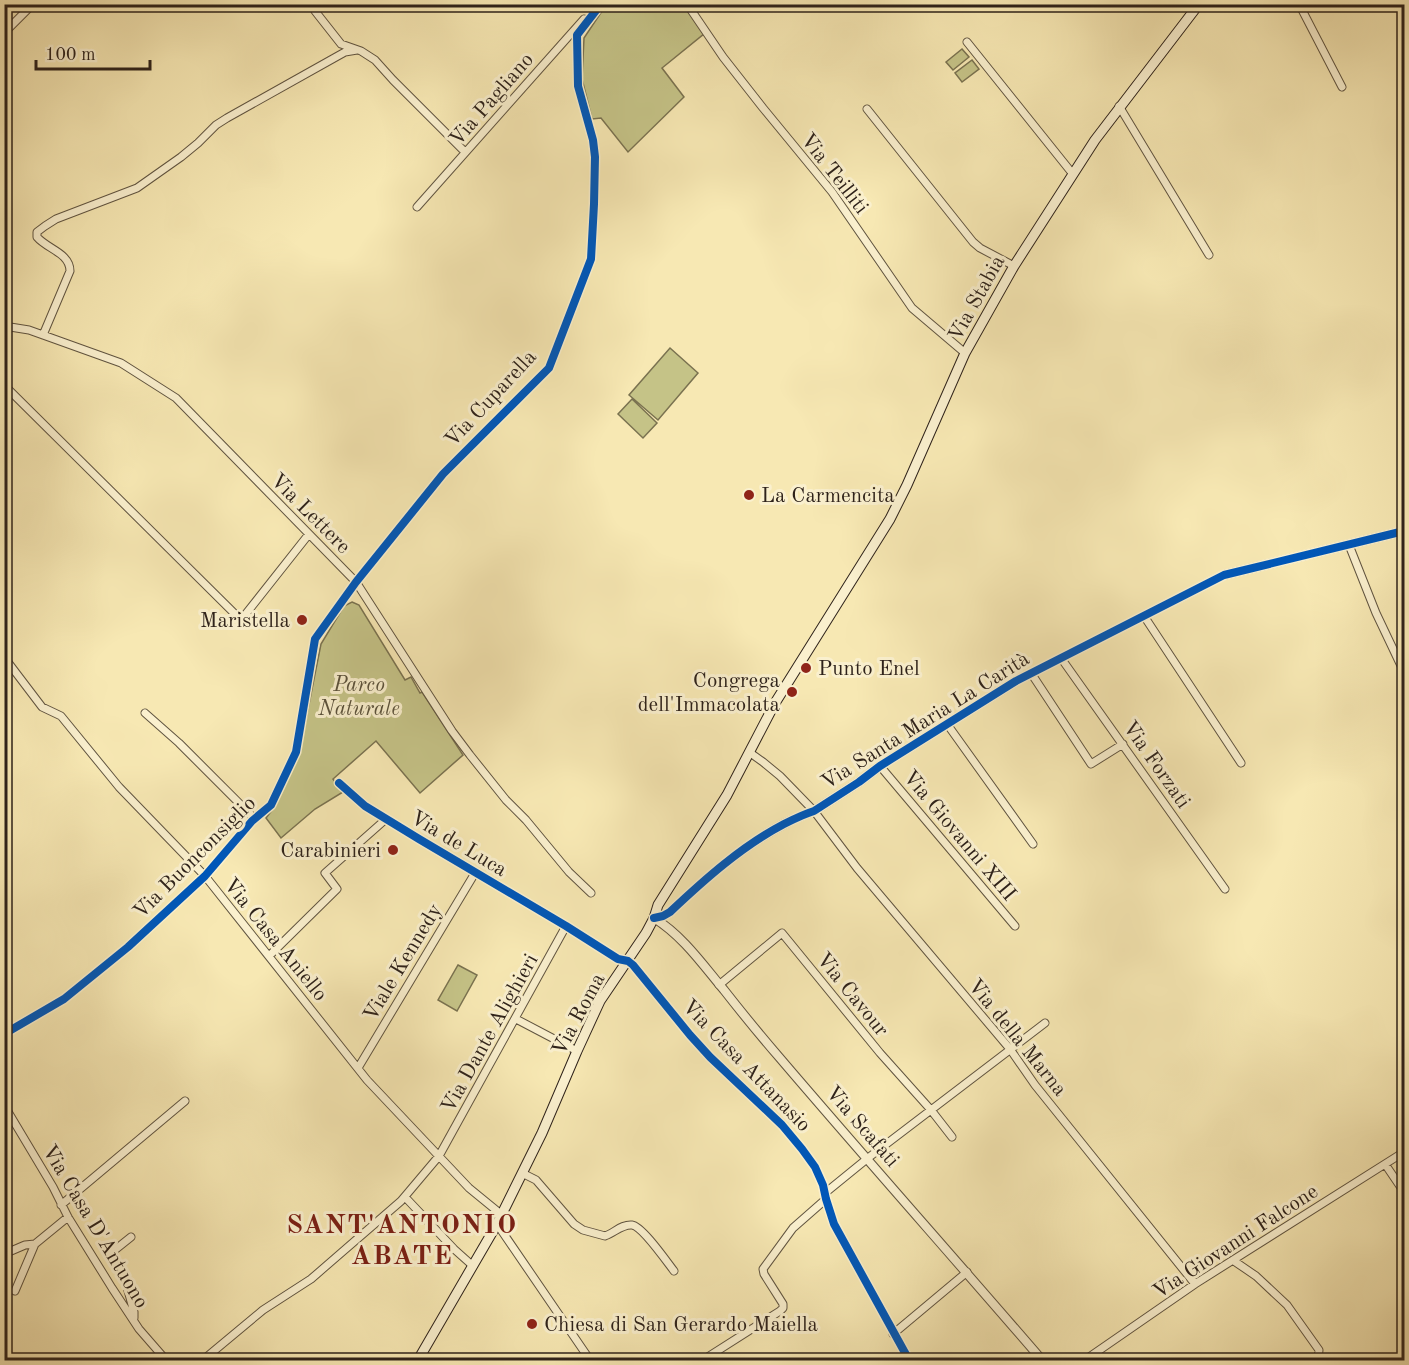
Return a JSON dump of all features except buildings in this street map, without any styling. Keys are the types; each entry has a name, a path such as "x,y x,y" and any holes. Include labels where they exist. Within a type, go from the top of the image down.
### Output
{"main road":[{"name":"Via Stabia","path":"820,630 890,519 965,353 1014,266 1072,173 1119,106 1198,4"},
{"name":"Via Roma","path":"418,1360 500,1220 542,1133 600,1001 628,961 654,918 658,905 727,795 775,703 820,630"}],"street":[{"path":"4,33 33,4"},
{"name":"Via Cuparella","path":"356,582 443,474 549,368 591,259 595,157 593,140 578,86 577,35 601,4"},
{"name":"Via Teilliti","path":"687,4 723,57 832,192 912,308 965,353"},
{"path":"1299,4 1342,87"},
{"path":"315,11 341,44 361,51 375,60 465,153"},
{"name":"Via Pagliano","path":"417,207 582,21 592,15"},
{"path":"967,42 1072,173"},
{"path":"43,334 70,271 70,264 66,258 40,241 37,237 38,232 57,219 137,188 181,157 227,118 345,52 357,50"},
{"path":"1119,106 1209,255"},
{"path":"867,109 973,242 1014,266"},
{"name":"Via Lettere","path":"4,326 43,334 121,363 176,398 356,582 452,731 470,755 563,866 591,893"},
{"path":"4,385 241,620 309,534"},
{"name":"Via Santa Maria La Carità","path":"654,918 670,912 727,861 770,832 814,811 880,766 1016,681 1224,575 1404,531"},
{"path":"1349,545 1376,613 1404,672"},
{"name":"Via Buonconsiglio","path":"4,1034 64,999 128,947 205,876 255,819 271,805 296,752 315,639 356,582"},
{"path":"1144,616 1241,763"},
{"name":"Via Casa Aniello","path":"4,657 42,707 61,716 119,787 205,876 367,1080 500,1220 590,1360"},
{"name":"Via Forzati","path":"1061,658 1226,889"},
{"path":"1031,674 1091,764 1123,744"},
{"path":"144,713 179,743 255,819"},
{"path":"947,724 1033,844"},
{"name":"Via della Marna","path":"749,752 780,776 814,811 857,868 1010,1049 1042,1094 1196,1284"},
{"name":"Via Giovanni XIII","path":"880,766 1015,926"},
{"name":"Via de Luca","path":"339,783 365,806 386,819 618,959 628,961"},
{"path":"269,956 337,889 325,873 386,819"},
{"name":"Viale Kennedy","path":"358,1068 475,873"},
{"name":"Via Scafati","path":"654,918 663,923 690,949 830,1116 1042,1360"},
{"name":"Via Dante Alighieri","path":"202,1360 263,1310 311,1279 405,1197 439,1156 566,926"},
{"name":"Via Cavour","path":"719,985 782,933 952,1137"},
{"name":"Via Casa Attanasio","path":"628,961 690,1035 782,1125 815,1167 834,1224 909,1360"},
{"path":"516,1019 577,1051"},
{"path":"703,1360 783,1308 783,1304 762,1269 793,1228 868,1158 1045,1023"},
{"path":"61,1205 184,1101"},
{"name":"Via Casa D'Antuono","path":"4,1106 53,1187 68,1218 140,1329 166,1360"},
{"name":"Via Giovanni Falcone","path":"1085,1360 1196,1284 1404,1152"},
{"path":"1385,1164 1404,1192"},
{"path":"522,1173 536,1180 569,1219 583,1230 605,1236 623,1227 632,1225 637,1227 674,1270"},
{"path":"405,1197 473,1266"},
{"path":"15,1291 35,1244 68,1218"},
{"path":"131,1237 111,1253 128,1279 127,1287 134,1319"},
{"path":"4,1254 25,1245 35,1244"},
{"path":"1234,1261 1256,1275 1287,1305 1319,1350 1318,1360"},
{"path":"893,1334 967,1272"}],"green space":[{"path":"606,5 684,5 705,33 662,68 684,97 628,152 601,118 592,119 582,79 584,38"},
{"path":"962,49 969,57 953,70 946,62"},
{"path":"972,60 979,69 962,82 955,73"},
{"path":"670,348 698,373 658,420 629,395"},
{"path":"632,399 657,423 643,438 618,414"},
{"name":"Parco Naturale","path":"352,602 359,605 405,680 411,677 463,755 420,793 376,741 333,779 343,792 315,809 281,838 266,818 275,806 300,749 321,644 344,606"},
{"path":"458,965 477,975 457,1011 438,1000"}],"cycle path":[{"path":"4,1034 64,999 128,947 205,876 252,821 271,805 296,752 315,639 356,582 443,474 549,368 591,259 595,157 593,140 578,86 577,35 601,4"},
{"path":"654,918 670,912 710,875 753,842 784,824 814,811 880,766 1016,681 1224,575 1404,531"},
{"path":"339,783 365,806 618,959 628,961 633,965 690,1035 782,1125 815,1167 823,1185 834,1224 909,1360"}],"place":[{"name":"La Carmencita","path":"749,495"},
{"name":"Maristella","path":"302,620"},
{"name":"Punto Enel","path":"806,668"},
{"name":"Congrega dell'Immacolata","path":"792,692"},
{"name":"Carabinieri","path":"393,850"},
{"name":"Chiesa di San Gerardo Maiella","path":"532,1324"}],"district":[{"name":"SANT'ANTONIO ABATE","path":"402,1240"}]}
